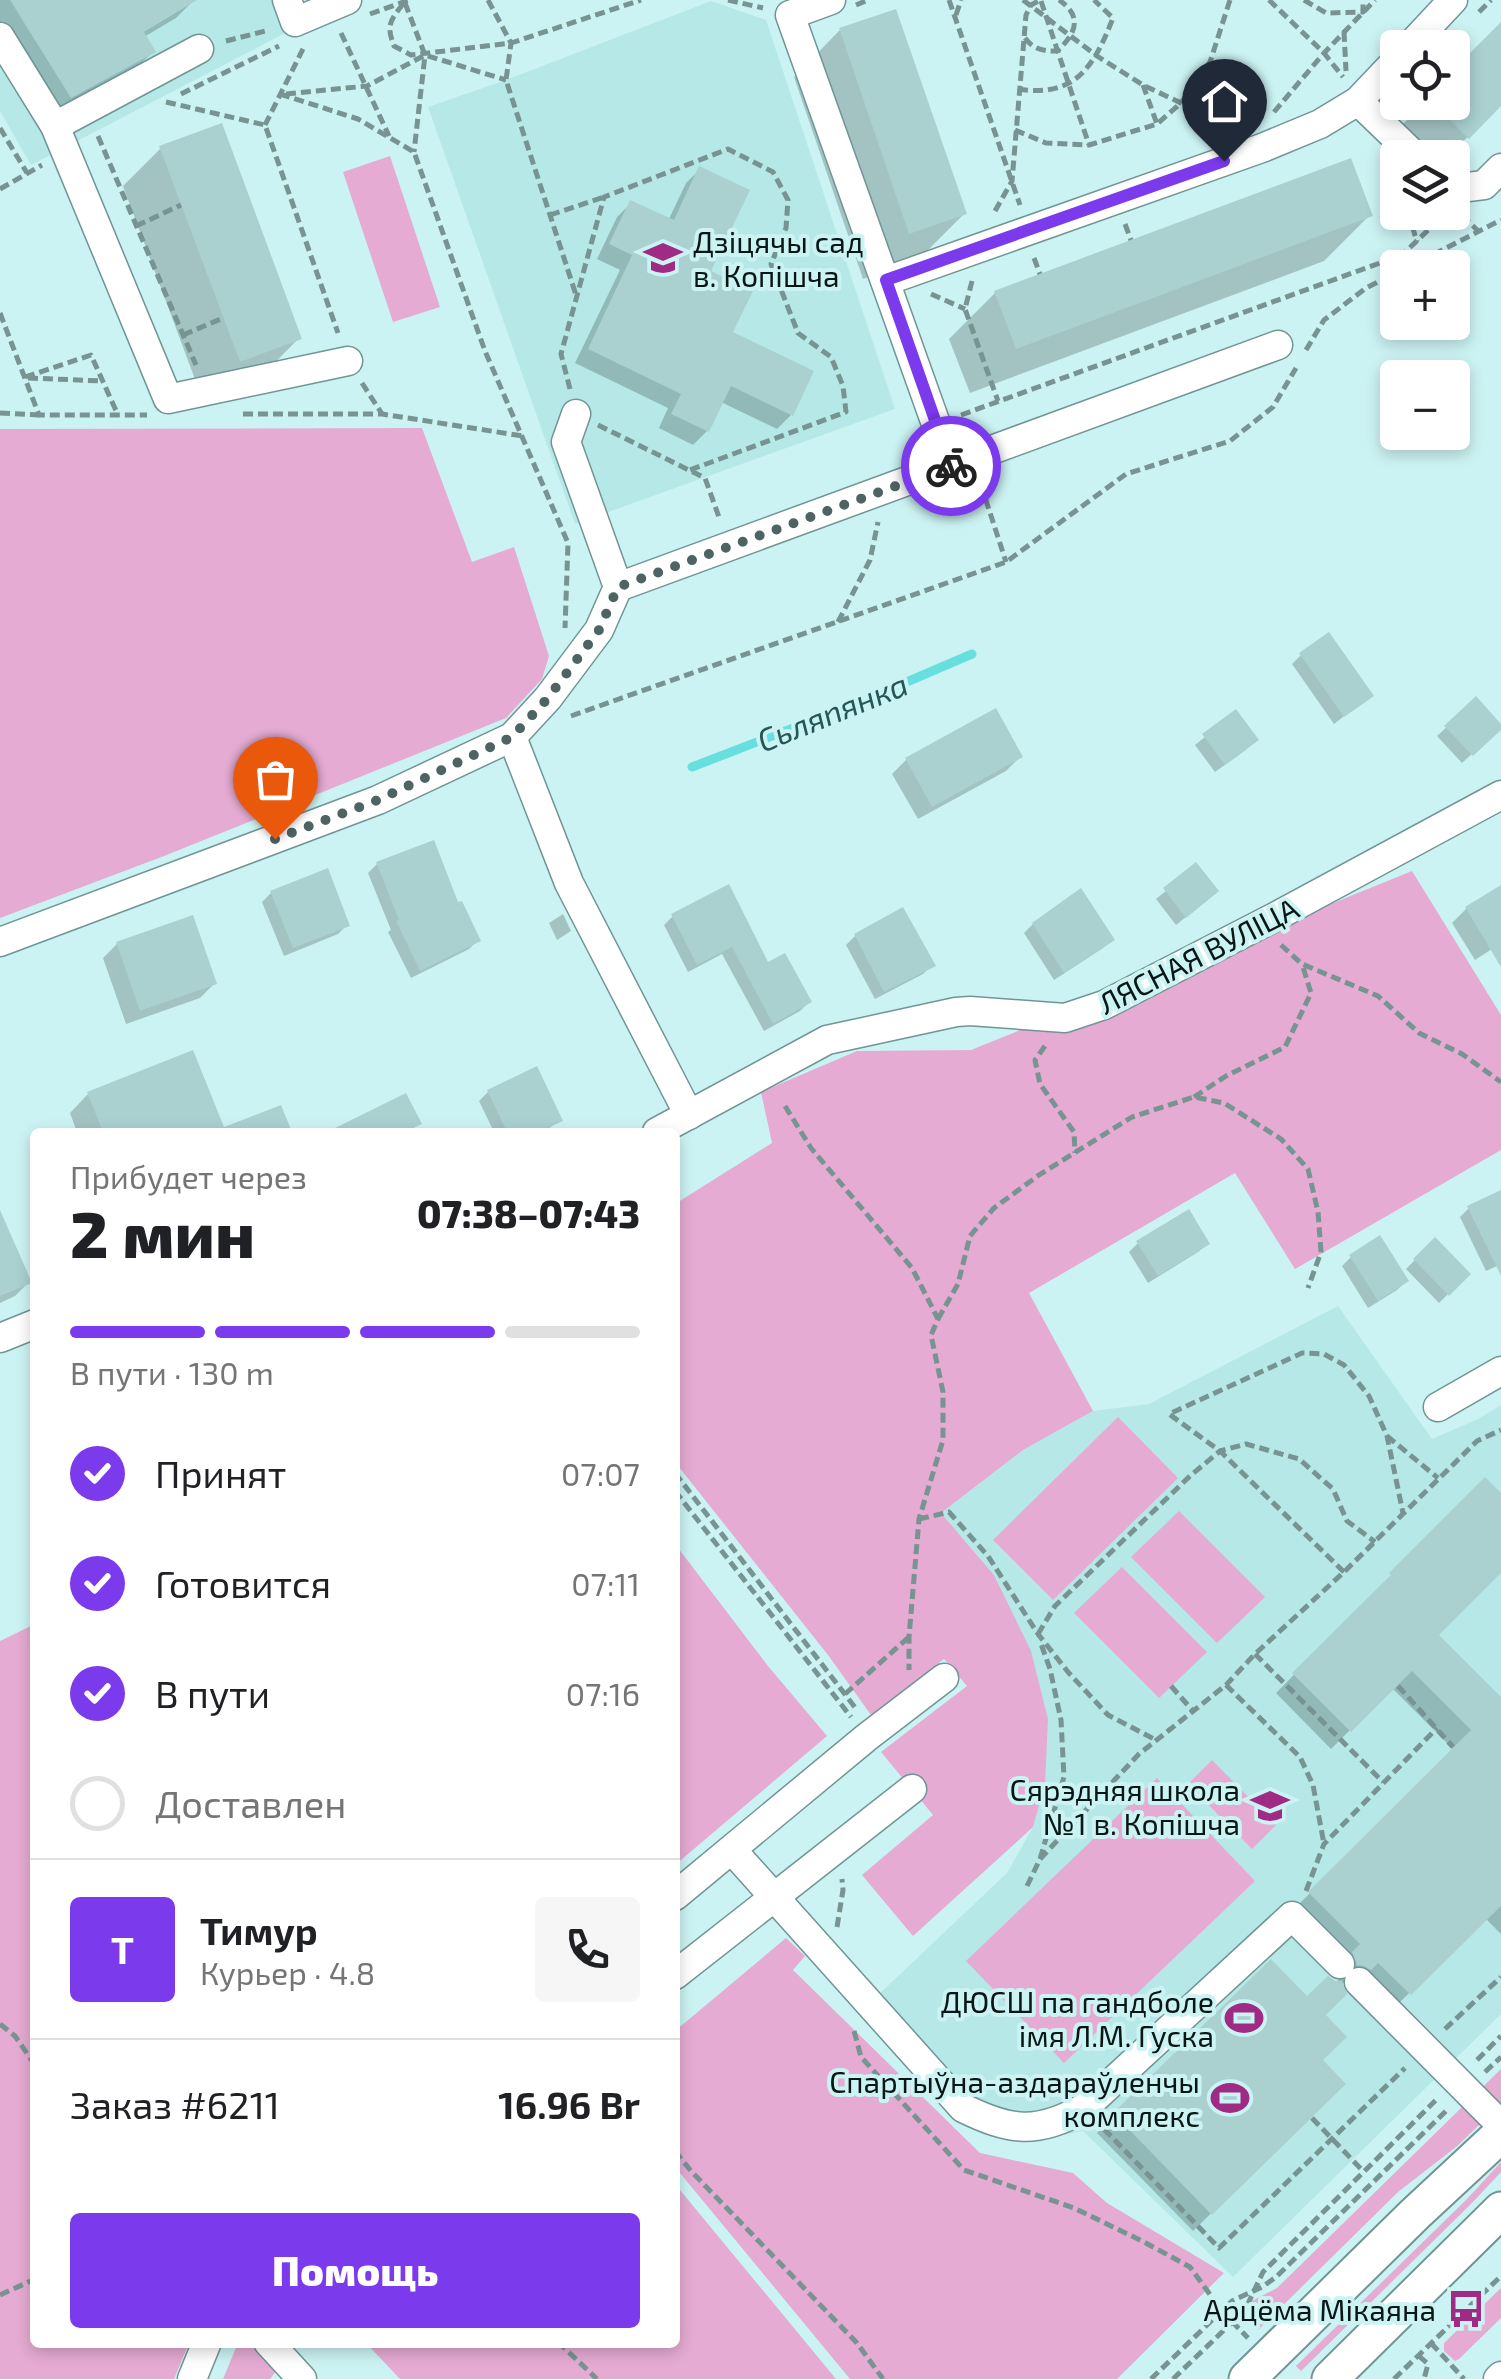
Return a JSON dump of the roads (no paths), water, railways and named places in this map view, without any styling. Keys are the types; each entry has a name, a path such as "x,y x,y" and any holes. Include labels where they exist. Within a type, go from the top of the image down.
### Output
{"main road":[{"path":"1247,2379 1501,2134"},
{"path":"1330,2379 1501,2210"}],"street":[{"path":"1425,30 1454,0"},
{"path":"842,3 790,14 886,280 962,462"},
{"path":"297,19 342,13"},
{"path":"0,37 55,126 168,399 348,362"},
{"path":"55,126 198,49"},
{"path":"886,280 1262,148 1320,124 1358,101 1380,78"},
{"path":"1358,101 1398,140"},
{"path":"1470,187 1484,185 1501,168"},
{"path":"618,587 1278,345"},
{"path":"0,942 378,800 512,737 548,698 599,630 618,587 566,442 576,414"},
{"path":"512,737 569,883 689,1116"},
{"name":"ЛЯСНАЯ ВУЛІЦА","path":"665,1128 827,1040 956,1012 1065,1018 1104,1005 1501,795"},
{"path":"0,1338 30,1326"},
{"path":"1438,1407 1501,1371"},
{"path":"680,1892 944,1678"},
{"path":"680,1971 912,1789"},
{"path":"732,1850 963,2108 993,2122 1025,2128 1060,2122 1084,2108 1292,1916 1501,2125"},
{"path":"192,2379 205,2348"},
{"path":"274,2348 302,2379"}],"waterway":[{"name":"Сьляпянка","path":"692,767 972,654"}],"place":[{"name":"Дзіцячы сад в. Копішча","path":"663,258"},
{"name":"Сярэдняя школа №1 в. Копішча","path":"1270,1806"},
{"name":"ДЮСШ па гандболе імя Л.М. Гуска","path":"1244,2018"},
{"name":"Спартыўна-аздараўленчы комплекс","path":"1230,2098"},
{"name":"Арцёма Мікаяна","path":"1466,2309"}]}
